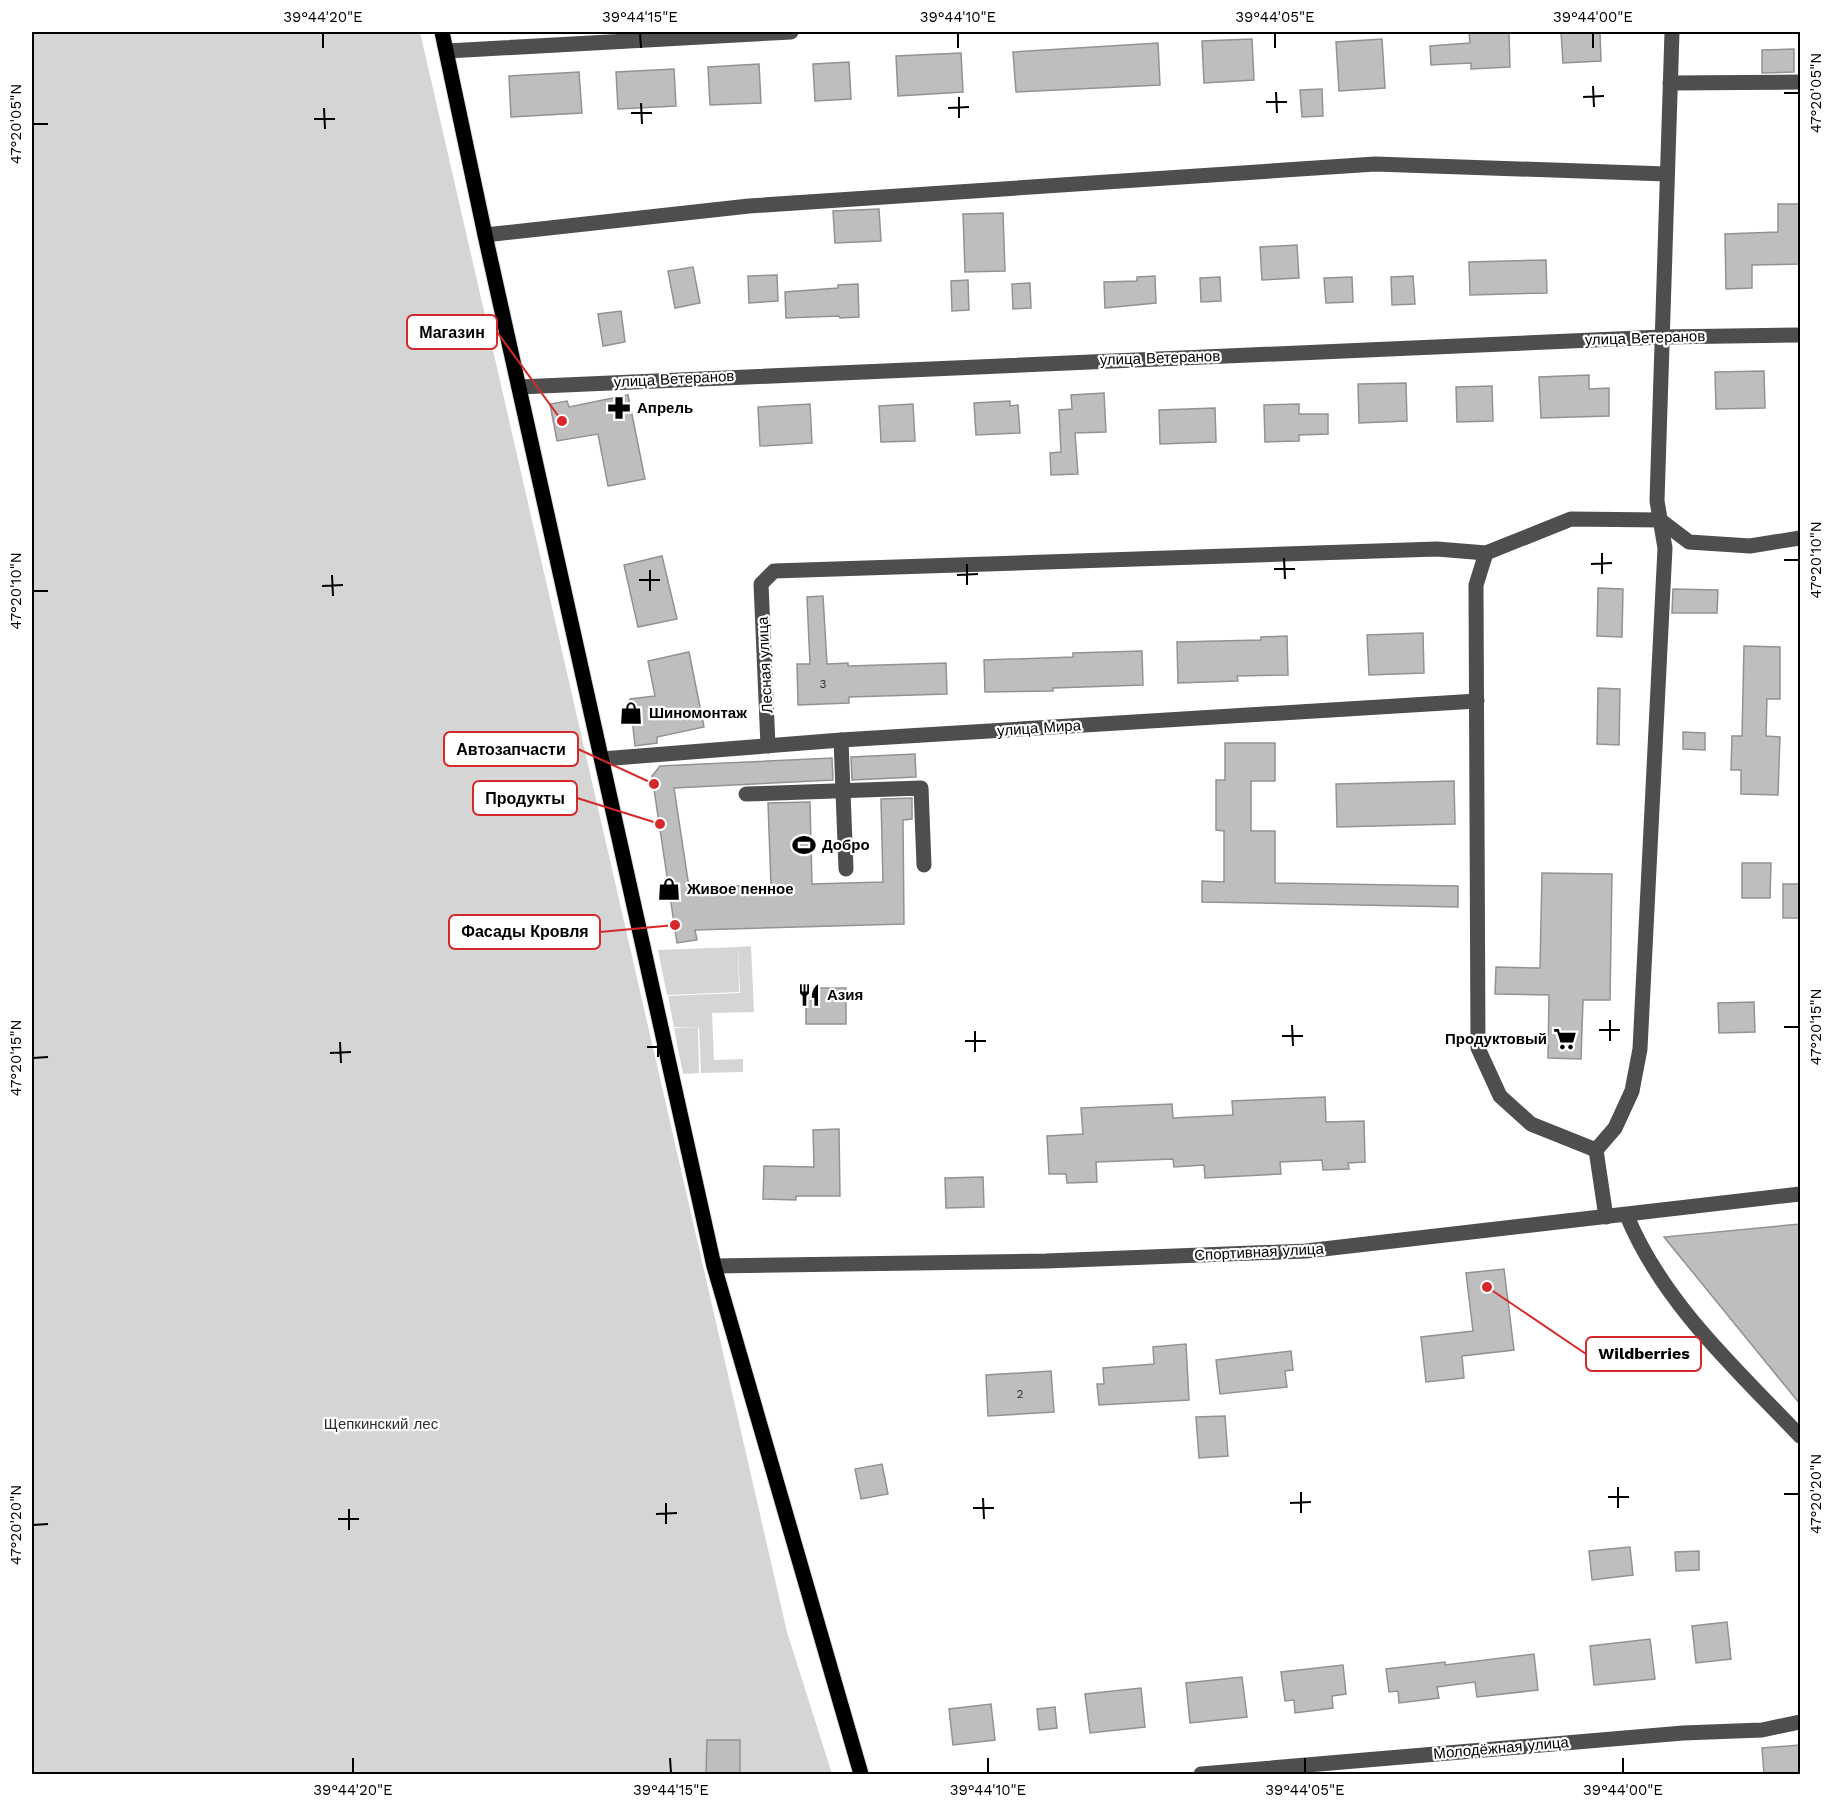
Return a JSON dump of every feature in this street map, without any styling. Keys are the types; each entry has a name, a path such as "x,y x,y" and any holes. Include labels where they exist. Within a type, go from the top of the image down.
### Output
{"main road":[{"path":"442,32 714,1266 861,1774"}],"street":[{"path":"447,51 791,32"},
{"path":"1606,1217 1596,1150 1615,1128 1632,1091 1640,1048 1665,548 1657,501 1672,32"},
{"path":"1670,83 1800,82"},
{"path":"485,235 749,206 1375,164 1667,174"},
{"name":"улица Ветеранов","path":"519,387 727,376 1662,337 1800,334"},
{"path":"1596,1150 1531,1124 1500,1096 1478,1048 1476,585 1486,553 1571,519 1660,520 1689,542 1750,546 1800,538"},
{"name":"Лесная улица","path":"768,746 761,584 774,571 1425,549 1486,553"},
{"name":"улица Мира","path":"602,759 841,740 1476,701"},
{"path":"841,740 846,869"},
{"path":"746,795 921,788 924,865"},
{"name":"Спортивная улица","path":"714,1266 1046,1261 1306,1251 1800,1194"},
{"path":"1628,1215 1637,1240 1698,1329 1800,1436"},
{"name":"Молодёжная улица","path":"1202,1774 1683,1733 1762,1730 1800,1722"}],"green space":[{"name":"Щепкинский лес","path":"32,32 420,32 787,1632 832,1774 32,1774"},
{"path":"751,946 754,1012 712,1013 714,1060 743,1059 743,1072 701,1073 699,1027 674,1027 668,996 740,993 738,947"},
{"path":"738,947 739,992 667,995 658,950"},
{"path":"698,1027 699,1073 683,1074 674,1028"}],"building":[{"path":"1469,32 1509,32 1510,67 1471,69 1471,63 1431,65 1430,46 1470,43"},
{"path":"1561,32 1600,32 1601,61 1563,63"},
{"path":"1252,39 1254,80 1204,83 1202,41"},
{"path":"1382,39 1385,88 1339,91 1336,42"},
{"path":"1158,43 1160,85 1016,92 1013,52"},
{"path":"1794,49 1794,72 1762,73 1762,50"},
{"path":"961,53 963,92 898,96 896,56"},
{"path":"849,62 851,99 815,101 813,64"},
{"path":"759,64 761,103 710,105 708,67"},
{"path":"674,69 676,106 618,109 616,72"},
{"path":"579,72 582,113 511,117 509,76"},
{"path":"1322,89 1323,116 1302,117 1300,90"},
{"path":"1778,204 1800,204 1800,264 1752,265 1752,288 1726,289 1725,234 1778,232"},
{"path":"879,209 881,241 835,243 833,211"},
{"path":"1003,213 1005,271 965,272 963,214"},
{"path":"1297,245 1299,278 1262,280 1260,247"},
{"path":"1546,260 1547,293 1470,295 1469,262"},
{"path":"693,267 700,303 675,308 668,271"},
{"path":"777,275 778,301 749,303 748,276"},
{"path":"1155,276 1156,303 1105,308 1104,282 1137,281 1137,277"},
{"path":"1413,276 1415,304 1392,305 1391,277"},
{"path":"1220,277 1221,301 1201,302 1200,278"},
{"path":"1352,277 1353,302 1326,303 1324,278"},
{"path":"968,280 969,310 952,311 951,281"},
{"path":"1030,283 1031,308 1013,309 1012,284"},
{"path":"858,284 859,317 786,318 785,292"},
{"path":"621,311 625,342 603,346 598,314"},
{"path":"1764,371 1765,408 1716,409 1715,372"},
{"path":"1589,375 1589,389 1609,388 1609,416 1541,418 1539,377"},
{"path":"1406,383 1407,421 1359,423 1358,384"},
{"path":"1492,386 1493,421 1457,422 1456,387"},
{"path":"1104,393 1106,432 1075,433 1078,474 1051,475 1050,453 1061,452 1059,410 1072,409 1071,395"},
{"path":"628,395 645,479 608,486 598,434 557,441 550,404 567,401 569,407"},
{"path":"1010,401 1010,406 1018,405 1020,433 976,435 974,403"},
{"path":"810,404 812,443 760,446 758,407"},
{"path":"913,404 915,441 881,442 879,406"},
{"path":"1299,404 1299,414 1328,414 1328,434 1299,435 1299,441 1265,442 1264,405"},
{"path":"1215,408 1216,442 1160,444 1159,410"},
{"path":"662,556 677,619 638,627 624,565"},
{"path":"1598,588 1623,589 1622,637 1597,636"},
{"path":"1673,589 1718,590 1717,613 1672,613"},
{"path":"823,596 827,664 848,663 848,666 946,663 947,694 849,697 849,703 798,705 797,664 810,664 807,597"},
{"path":"1423,633 1424,673 1369,675 1367,635"},
{"path":"1287,636 1288,675 1237,676 1238,681 1178,683 1177,642 1261,640 1261,637"},
{"path":"1744,646 1780,647 1780,699 1767,699 1766,736 1780,737 1778,795 1741,794 1741,770 1731,770 1732,736 1742,736"},
{"path":"1142,651 1143,685 1053,688 1053,691 985,692 984,660 1073,657 1073,653"},
{"path":"689,652 704,727 657,737 657,743 635,746 630,699 655,696 648,661"},
{"path":"1598,688 1620,689 1619,745 1597,744"},
{"path":"1683,732 1705,733 1705,750 1683,749"},
{"path":"1225,743 1275,743 1275,781 1251,781 1251,831 1275,831 1275,883 1458,886 1458,907 1202,902 1202,881 1224,882 1224,831 1216,830 1216,780 1225,780"},
{"path":"915,754 916,777 852,780 851,757"},
{"path":"832,758 833,780 674,788 689,887 771,885 768,803 810,802 812,884 883,882 881,799 912,798 912,819 903,820 904,924 695,930 697,940 677,943 652,776 660,766"},
{"path":"1454,781 1455,824 1337,827 1336,784"},
{"path":"1742,863 1771,863 1770,898 1742,898"},
{"path":"1542,873 1612,874 1610,1000 1583,1000 1581,1059 1548,1058 1549,995 1495,994 1496,967 1540,968"},
{"path":"1783,884 1800,884 1800,918 1783,918"},
{"path":"806,988 846,988 846,1024 806,1024"},
{"path":"1754,1002 1755,1032 1719,1033 1718,1003"},
{"path":"1325,1097 1326,1122 1364,1121 1365,1162 1348,1163 1349,1169 1323,1170 1322,1160 1280,1162 1281,1174 1205,1178 1204,1165 1174,1167 1173,1159 1096,1162 1097,1182 1067,1183 1066,1174 1049,1174 1047,1136 1083,1134 1081,1108 1172,1104 1173,1118 1233,1115 1232,1101"},
{"path":"839,1129 840,1196 796,1196 796,1200 763,1199 764,1166 814,1167 813,1130"},
{"path":"983,1177 984,1207 946,1208 945,1178"},
{"path":"1800,1224 1800,1404 1664,1237"},
{"path":"1504,1269 1514,1350 1462,1356 1464,1378 1426,1382 1421,1337 1473,1331 1466,1273"},
{"path":"1186,1344 1189,1400 1099,1405 1097,1384 1104,1384 1103,1368 1154,1364 1153,1347"},
{"path":"1291,1351 1293,1370 1285,1371 1287,1387 1220,1394 1216,1360"},
{"path":"1051,1371 1054,1412 988,1416 986,1375"},
{"path":"1225,1416 1228,1456 1199,1458 1196,1417"},
{"path":"882,1464 888,1494 861,1499 855,1469"},
{"path":"1630,1547 1633,1575 1592,1580 1589,1551"},
{"path":"1699,1551 1699,1570 1676,1571 1675,1552"},
{"path":"1727,1622 1731,1659 1696,1663 1692,1626"},
{"path":"1650,1639 1655,1679 1594,1685 1590,1646"},
{"path":"1534,1654 1538,1690 1477,1697 1475,1682 1437,1687 1439,1698 1399,1703 1398,1691 1389,1692 1386,1669 1445,1662 1445,1665"},
{"path":"1343,1665 1346,1694 1332,1696 1333,1708 1295,1713 1294,1700 1285,1701 1281,1672"},
{"path":"1242,1677 1247,1717 1190,1723 1186,1683"},
{"path":"1141,1688 1145,1727 1090,1733 1085,1694"},
{"path":"991,1704 995,1740 953,1745 949,1709"},
{"path":"1055,1707 1057,1728 1039,1730 1037,1709"},
{"path":"707,1740 740,1740 740,1774 706,1774"},
{"path":"1800,1745 1800,1774 1764,1774 1762,1748"}],"place":[{"name":"Апрель","path":"619,408"},
{"name":"Магазин","path":"562,421"},
{"name":"Шиномонтаж","path":"631,713"},
{"name":"Автозапчасти","path":"654,784"},
{"name":"Продукты","path":"660,824"},
{"name":"Добро","path":"804,845"},
{"name":"Живое пенное","path":"669,889"},
{"name":"Фасады Кровля","path":"675,925"},
{"name":"Азия","path":"809,995"},
{"name":"Продуктовый","path":"1565,1039"},
{"name":"Wildberries","path":"1487,1287"}]}
